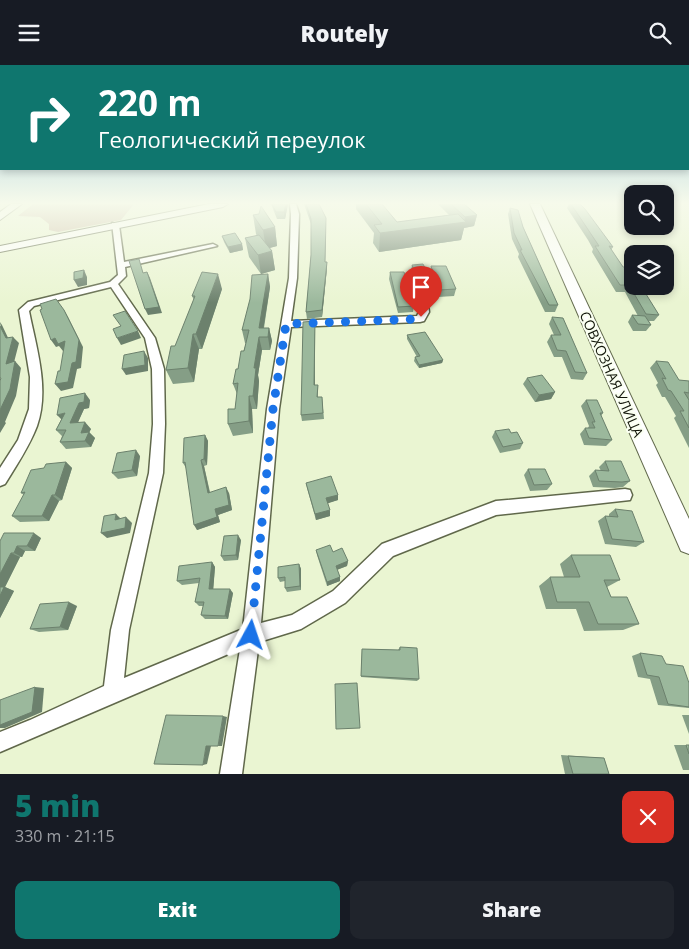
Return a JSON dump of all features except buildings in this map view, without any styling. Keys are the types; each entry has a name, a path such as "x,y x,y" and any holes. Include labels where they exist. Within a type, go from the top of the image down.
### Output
{"street":[{"path":"0,249 57,237"},
{"path":"0,480 25,440 34,415 37,393 35,366 24,310 31,304 113,284 122,276 117,237"},
{"path":"231,774 251,635 273,409 293,278 294,237"},
{"name":"СОВХОЗНАЯ УЛИЦА","path":"550,237 689,543"},
{"path":"121,265 213,247"},
{"path":"112,692 120,630 156,473 160,424 158,369 150,338 113,284"},
{"path":"286,324 420,319 424,312 422,298"},
{"path":"0,743 112,692 251,635 295,623 339,597 388,550 496,508 624,495"}],"route":[{"path":"251,635 273,409 286,324 335,324 420,319 421,317"}]}
